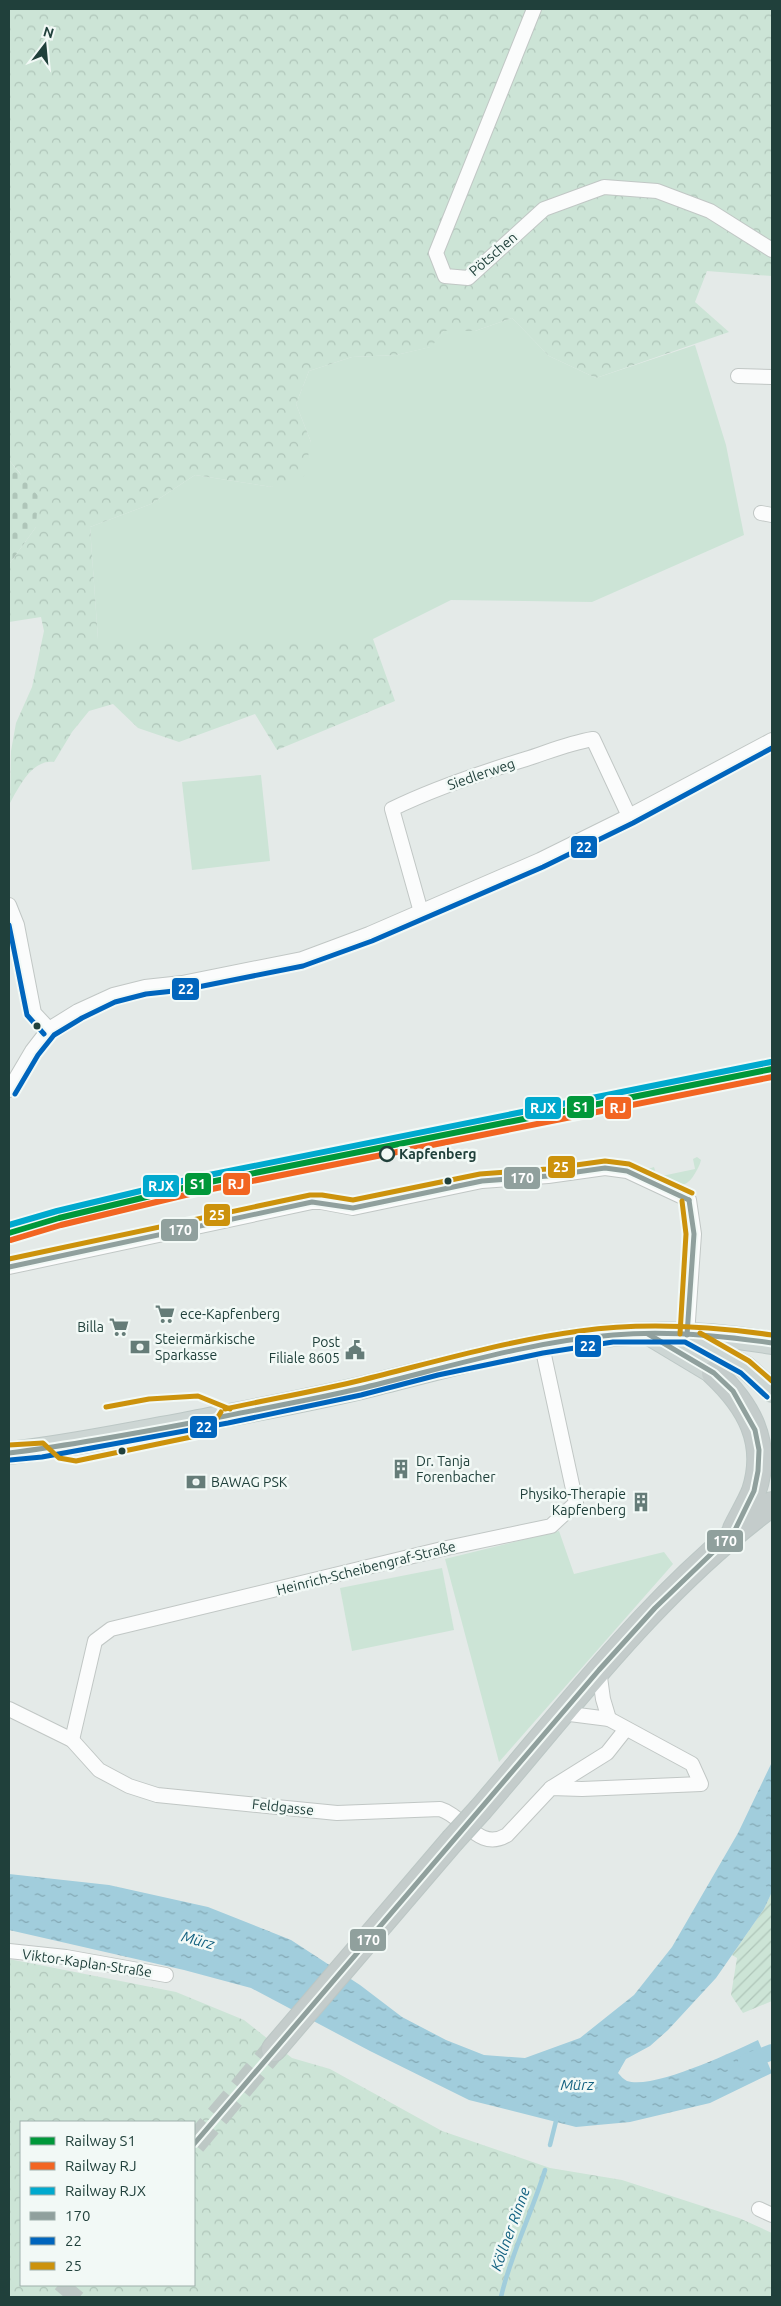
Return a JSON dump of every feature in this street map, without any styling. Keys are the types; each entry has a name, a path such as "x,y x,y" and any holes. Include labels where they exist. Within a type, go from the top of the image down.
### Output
{"highway":[{"path":"274,2049 599,1670 662,1601 766,1500 758,1471 760,1450 755,1430 746,1409 733,1390 714,1373"}],"main road":[{"path":"648,1334 714,1373"},
{"path":"9,1453 61,1446 227,1416 359,1388 436,1368 542,1346 612,1335 725,1335 772,1343"},
{"path":"687,1335 744,1367 772,1391"}],"street":[{"name":"Pötschen","path":"534,9 436,253 446,276 468,278 544,209 604,187 657,191 710,211 772,250"},
{"path":"738,376 772,378"},
{"name":"Siedlerweg","path":"421,912 392,809 414,798 476,774 592,739 629,816"},
{"path":"9,1090 32,1051 49,1029 78,1011 113,995 145,987 182,982 302,959 421,912 540,860 629,816 772,740"},
{"path":"9,905 17,925 34,1013 49,1029"},
{"path":"9,1267 312,1202 353,1208 482,1181 548,1176 593,1168 605,1168 627,1171 690,1200 694,1234 687,1335"},
{"name":"Heinrich-Scheibengraf-Straße","path":"72,1740 95,1641 111,1629 442,1549 551,1526 576,1502 542,1346"},
{"path":"599,1670 603,1699 609,1720"},
{"name":"Feldgasse","path":"9,1710 72,1740 99,1770 129,1786 157,1795 337,1813 440,1809 447,1811 481,1838 490,1841 499,1840 507,1835 551,1788 607,1753 626,1728"},
{"path":"551,1788 582,1789 701,1784 692,1764 609,1720 556,1719"},
{"name":"Viktor-Kaplan-Straße","path":"9,1951 66,1957 166,1975"},
{"path":"759,2209 772,2215"}],"green space":[{"path":"9,9 772,9 772,276 707,271 695,302 729,332 596,378 549,356 512,318 475,331 444,331 431,347 396,355 352,357 309,371 296,404 311,442 304,476 272,487 195,475 151,504 90,527 98,639 373,639 395,701 277,750 255,714 179,742 138,728 113,704 89,711 72,732 54,762 46,762 33,769 22,782 10,803 11,751 16,723 32,687 44,631 41,617 9,622 10,563 36,527 20,473 9,460"},
{"path":"512,318 549,356 596,378 695,345 726,445 744,535 592,602 451,600 373,639 98,639 90,527 151,504 195,475 272,487 311,442 296,404 309,371 352,357 396,355 430,347 444,331 475,331"},
{"path":"9,460 38,496 36,527 10,563 9,580"},
{"path":"261,775 270,861 192,870 182,782"},
{"path":"697,1157 701,1160 698,1168 689,1181 684,1184 672,1185 647,1174 648,1169 654,1167 657,1177 695,1169 693,1159"},
{"path":"559,1531 574,1574 664,1552 673,1564 499,1762 445,1559"},
{"path":"442,1568 454,1630 352,1651 340,1588"},
{"path":"772,1892 772,2001 743,2013 731,1995 737,1958 732,1955 764,1909"},
{"path":"9,1959 176,1992 244,2020 292,2058 330,2069 442,2131 550,2168 622,2180 739,2218 772,2233 772,2297 9,2297"}],"water":[{"name":"Mürz","path":"772,1762 772,1892 764,1909 716,1978 668,2030 650,2046 626,2059 618,2073 627,2081 655,2080 692,2068 758,2040 772,2073 710,2103 630,2122 576,2127 469,2100 370,2051 251,1988 184,1970 9,1930 9,1874 109,1885 208,1907 291,1940 360,1985 402,2017 446,2040 484,2055 525,2058 580,2038 634,1995 672,1947 738,1833"}],"waterway":[{"name":"Mürz","path":"746,2062 772,2052"},
{"name":"Köllner Rinne","path":"550,2145 557,2117"},
{"name":"Köllner Rinne","path":"501,2297 510,2265 545,2170"}],"tunnel":[{"path":"195,2143 274,2049"},
{"path":"64,2297 73,2286"}],"rail line":[{"name":"RJX","path":"9,1225 57,1211 199,1177 771,1062"},
{"name":"S1","path":"9,1233 59,1218 200,1184 772,1069"},
{"name":"RJ","path":"11,1240 61,1225 202,1191 772,1077"}],"transit line":[{"name":"22","path":"15,1094 38,1055 54,1035 82,1018 115,1002 146,994 183,990 303,966 372,941 543,867 633,823 772,748"},
{"name":"22","path":"9,925 27,1015 44,1034"},
{"name":"25","path":"9,1259 310,1195 353,1200 480,1174 547,1169 605,1161 629,1164 692,1193"},
{"name":"170","path":"9,1267 312,1202 353,1208 482,1181 548,1176 605,1168 627,1171 689,1200"},
{"name":"170","path":"687,1335 694,1234 689,1200"},
{"name":"25","path":"680,1334 686,1234 682,1201"},
{"name":"25","path":"225,1409 345,1384 498,1346 580,1331 604,1328 676,1326 772,1335"},
{"name":"170","path":"9,1453 201,1421 358,1389 516,1350 581,1339 613,1335 673,1333 772,1343"},
{"name":"25","path":"700,1333 749,1361 772,1381"},
{"name":"170","path":"195,2143 599,1670 655,1608 734,1532 754,1491 758,1471 759,1450 755,1430 733,1391 714,1373 648,1334"},
{"name":"22","path":"10,1460 42,1457 228,1423 361,1395 438,1375 543,1353 613,1342 685,1342 741,1373 767,1397"},
{"name":"25","path":"106,1407 149,1399 198,1396 230,1409"},
{"name":"25","path":"9,1445 43,1443 59,1458 76,1461 196,1436 211,1428 221,1412"}],"place":[{"name":"Kapfenberg","path":"387,1154"},
{"name":"ece-Kapfenberg","path":"165,1314"},
{"name":"Billa","path":"119,1327"},
{"name":"Steiermärkische Sparkasse","path":"140,1347"},
{"name":"Post Filiale 8605","path":"355,1350"},
{"name":"Dr. Tanja Forenbacher","path":"401,1469"},
{"name":"BAWAG PSK","path":"196,1482"},
{"name":"Physiko-Therapie Kapfenberg","path":"641,1502"}]}
